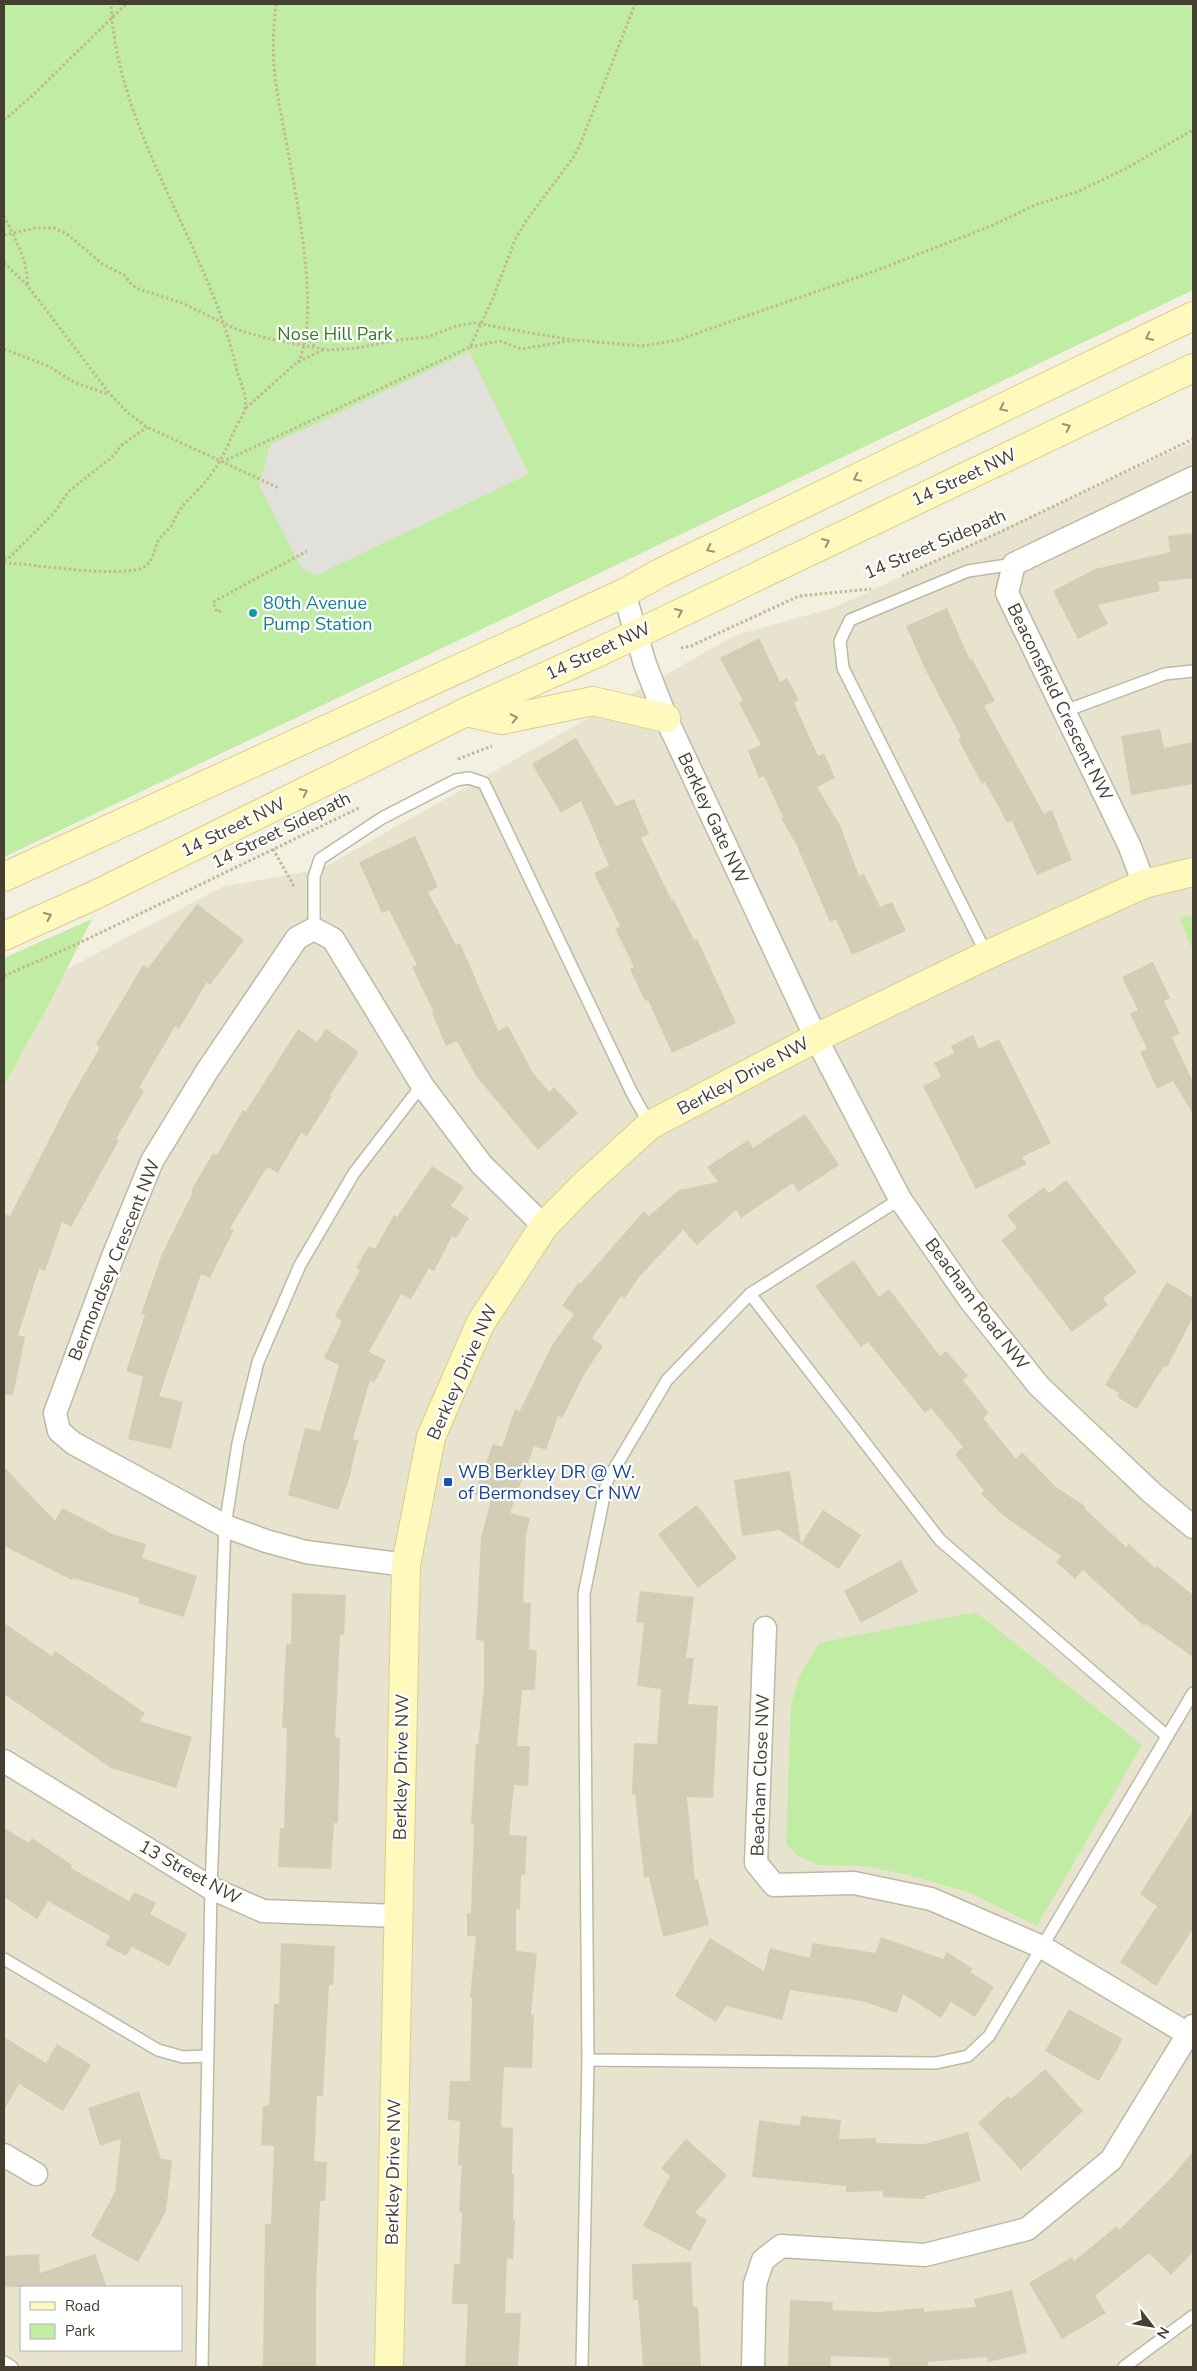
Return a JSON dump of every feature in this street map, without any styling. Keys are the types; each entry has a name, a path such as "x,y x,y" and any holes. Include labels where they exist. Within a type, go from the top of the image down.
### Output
{"main road":[{"path":"4,877 624,593 660,573 1193,316"},
{"name":"14 Street NW","path":"4,936 95,895 466,712 635,634 1193,368"},
{"path":"466,712 502,720 593,701 666,718"},
{"name":"Berkley Drive NW","path":"389,2367 406,1565 431,1437 480,1324 544,1226 582,1187 650,1125 816,1038 987,955 1144,884 1193,872"}],"street":[{"path":"1014,564 1193,478"},
{"name":"Beaconsfield Crescent NW","path":"1014,564 1007,593 1130,847 1144,884"},
{"name":"Berkley Gate NW","path":"624,593 635,634 666,718 816,1038"},
{"path":"314,929 333,939 422,1085 482,1165 544,1226"},
{"name":"Bermondsey Crescent NW","path":"314,929 297,938 207,1071 152,1161 112,1259 55,1413 59,1431 73,1443 225,1526 266,1541 306,1552 406,1565"},
{"name":"Beacham Road NW","path":"816,1038 900,1199 970,1300 1039,1386 1152,1492 1193,1527"},
{"name":"Beacham Close NW","path":"764,1628 756,1863 774,1885 854,1883 931,1899 1042,1946 1191,2030"},
{"name":"13 Street NW","path":"4,1761 211,1888 263,1911 398,1916"},
{"path":"753,2367 755,2284 763,2260 781,2246 926,2255 1027,2229 1112,2160 1191,2030"},
{"path":"4,2155 36,2174"}],"lane":[{"path":"987,955 843,668 840,642 850,620 968,571 1014,564"},
{"path":"1065,711 1166,674 1193,671"},
{"path":"314,929 314,877 320,859 382,818 456,780 470,778 484,783 632,1093 650,1125"},
{"path":"202,2367 211,1888 225,1526 238,1444 258,1362 300,1265 354,1173 422,1085"},
{"path":"582,2367 588,2060 584,1594 607,1481 668,1380 750,1294 900,1199"},
{"path":"750,1294 940,1540 1166,1736"},
{"path":"588,2060 936,2063 968,2056 989,2036 1193,1693"},
{"path":"4,1959 158,2050 184,2057 207,2056"},
{"path":"1124,2367 1193,2316"},
{"path":"4,2362 12,2367"}],"path":[{"path":"4,561 111,573 139,570 149,563 158,542 170,527 176,514 211,478 222,462 245,408 245,395 225,324 138,124 123,76 111,4"},
{"path":"4,120 32,96 126,4"},
{"path":"276,4 276,82 302,242 306,336 305,346 298,363"},
{"path":"470,347 493,298 515,240 526,221 573,158 580,145 635,4"},
{"path":"4,235 36,228 54,228 66,234 102,264 124,274 132,285 182,303 225,324 257,336 305,346 324,349 357,348 398,340 428,337 456,326 480,323 575,340 642,346 678,340 875,271 991,226 1035,205 1077,192 1126,168 1193,130"},
{"path":"4,216 28,275 27,285"},
{"path":"4,263 27,285 110,394 126,411 147,427 279,488"},
{"path":"306,336 315,347"},
{"path":"222,462 470,347 500,341 521,349 575,340"},
{"path":"4,349 48,366 76,384 110,394"},
{"path":"245,408 298,363 324,349"},
{"path":"4,561 54,513 68,492 111,458 122,445 147,427"},
{"name":"14 Street Sidepath","path":"897,578 996,534 1193,439"},
{"path":"221,611 217,612 213,602 307,551"},
{"name":"14 Street Sidepath","path":"681,648 691,646 799,596 854,592 880,585"},
{"path":"456,760 495,745"},
{"name":"14 Street Sidepath","path":"4,976 75,945 364,806"}],"shaded area":[{"path":"469,352 529,474 317,575 302,569 259,485 270,445"},
{"path":"1193,442 1193,2367 4,2367 4,1086 67,969 222,887 321,869 736,635 833,608"}],"green space":[{"name":"Nose Hill Park","path":"4,4 1193,4 1193,290 4,857"},
{"path":"1193,915 1193,951 1180,918"},
{"path":"92,919 50,1002 4,1086 4,958"},
{"path":"976,1612 1142,1745 1037,1926 971,1893 905,1874 863,1866 818,1865 798,1856 786,1844 791,1705 799,1677 819,1643"}],"building":[{"path":"1193,533 1193,578 1158,582 1160,591 1098,605 1108,624 1078,639 1053,591 1095,569 1170,552 1168,536"},
{"path":"947,608 970,660 972,659 995,701 984,706 1044,814 1052,810 1072,860 1037,875 1012,821 1007,823 985,782 982,784 958,739 961,737 926,671 906,626"},
{"path":"759,638 780,682 787,678 799,700 794,703 818,756 824,753 835,778 817,787 840,825 859,876 864,874 880,907 892,902 906,931 852,955 836,919 830,922 796,844 781,818 783,817 764,776 759,778 748,751 761,745 739,703 743,701 720,658"},
{"path":"1160,729 1164,748 1193,742 1193,784 1131,795 1121,736"},
{"path":"576,738 616,806 634,799 649,834 641,838 672,901 674,900 694,940 697,939 736,1023 672,1053 648,1000 645,1001 630,969 634,967 615,929 620,926 594,873 609,866 581,801 561,813 532,764"},
{"path":"415,836 438,887 428,892 456,945 460,943 498,1031 508,1026 533,1073 549,1092 554,1087 578,1113 538,1150 476,1076 457,1041 446,1046 432,1013 434,1013 412,967 417,965 389,910 382,913 359,862"},
{"path":"197,904 244,940 210,985 207,982 179,1029 175,1026 139,1088 144,1091 116,1139 119,1140 71,1227 62,1222 45,1271 39,1269 18,1335 25,1337 13,1395 4,1394 4,1214 10,1216 70,1099 100,1047 96,1044 143,965 148,968"},
{"path":"1153,962 1170,998 1164,1001 1180,1034 1172,1037 1193,1082 1193,1114 1173,1081 1157,1089 1140,1052 1147,1049 1130,1014 1138,1010 1122,977"},
{"path":"298,1029 317,1042 326,1029 359,1052 330,1095 332,1096 307,1136 301,1133 278,1173 267,1167 230,1228 234,1230 210,1278 201,1274 159,1396 183,1402 171,1449 128,1439 143,1377 126,1371 145,1315 141,1314 162,1254 193,1192 191,1191 213,1153 217,1155 243,1110 246,1111"},
{"path":"973,1035 979,1049 999,1039 1051,1143 1022,1157 1027,1164 976,1189 923,1086 941,1077 934,1063 954,1053 951,1046"},
{"path":"805,1114 839,1165 798,1192 793,1183 741,1218 736,1210 697,1245 683,1230 640,1276 624,1299 621,1296 592,1338 603,1346 585,1373 562,1418 558,1416 546,1450 534,1446 510,1513 530,1518 526,1536 523,1602 531,1603 529,1650 537,1650 535,1690 522,1690 517,1746 530,1746 528,1786 514,1785 509,1835 527,1836 525,1875 521,1875 520,1909 516,1909 516,1951 537,1953 531,2015 534,2015 532,2068 504,2067 501,2127 513,2128 512,2174 514,2174 513,2219 515,2219 513,2259 507,2258 505,2313 521,2313 519,2353 518,2367 465,2367 468,2304 452,2304 454,2264 460,2264 462,2212 459,2211 462,2165 458,2165 460,2121 448,2120 450,2081 470,2081 472,1998 470,1998 476,1936 467,1936 467,1913 471,1913 474,1824 471,1824 476,1744 478,1744 484,1688 484,1641 476,1640 481,1538 491,1500 474,1494 493,1444 502,1447 515,1409 520,1411 552,1345 574,1314 562,1306 578,1283 580,1284 644,1211 649,1216 679,1190 718,1182 707,1167 748,1140 753,1148"},
{"path":"432,1166 464,1187 451,1206 469,1218 456,1238 452,1236 434,1271 429,1268 411,1299 401,1294 369,1352 386,1360 374,1383 370,1380 353,1439 358,1440 350,1476 338,1510 288,1495 305,1428 320,1431 339,1365 324,1358 342,1321 335,1316 360,1270 356,1268 369,1246 375,1249 394,1215 397,1217"},
{"path":"1066,1180 1137,1272 1103,1298 1108,1305 1072,1332 1001,1240 1017,1228 1007,1215 1044,1187 1049,1193"},
{"path":"854,1260 879,1297 889,1289 940,1356 946,1351 968,1376 963,1380 989,1413 983,1418 1016,1459 1022,1452 1056,1487 1085,1506 1084,1508 1126,1547 1129,1544 1155,1568 1157,1566 1193,1595 1193,1657 1146,1624 1144,1626 1083,1570 1075,1579 1056,1562 1061,1556 1004,1516 981,1494 984,1491 955,1454 963,1447 931,1408 925,1413 868,1342 861,1347 815,1286"},
{"path":"1167,1282 1193,1298 1193,1317 1167,1367 1164,1366 1137,1409 1117,1397 1119,1393 1105,1385"},
{"path":"4,1467 55,1521 62,1508 113,1534 146,1544 142,1558 197,1576 184,1617 138,1603 140,1598 73,1578 72,1580 4,1546"},
{"path":"790,1471 801,1544 823,1510 861,1535 839,1569 779,1530 742,1536 734,1480"},
{"path":"697,1505 737,1558 698,1588 658,1534"},
{"path":"901,1560 918,1592 861,1623 844,1591"},
{"path":"640,1591 694,1597 686,1658 694,1658 688,1704 718,1706 713,1798 687,1797 695,1880 698,1879 709,1925 663,1937 649,1877 644,1877 635,1794 632,1794 634,1743 657,1744 661,1689 637,1686 644,1623 636,1622"},
{"path":"292,1593 346,1595 344,1635 340,1635 335,1737 340,1738 338,1823 334,1823 331,1869 278,1867 280,1828 284,1828 287,1728 282,1728 286,1644 291,1644"},
{"path":"4,1623 52,1656 55,1651 145,1713 140,1721 192,1737 176,1788 111,1768 4,1694"},
{"path":"1193,1811 1193,1929 1156,1986 1120,1962 1157,1906 1140,1894"},
{"path":"4,1828 29,1843 32,1838 72,1865 71,1868 129,1901 134,1892 156,1903 150,1914 187,1934 169,1966 132,1947 126,1956 105,1945 110,1936 48,1901 37,1919 4,1897"},
{"path":"881,1937 943,1959 947,1952 973,1969 970,1972 994,1987 975,2017 951,2002 941,2018 903,1994 897,2013 862,2001 790,1990 782,2020 726,2006 716,2022 675,1996 710,1938 764,1971 770,1948 810,1958 812,1943 876,1953"},
{"path":"281,1943 335,1946 333,1985 329,1985 323,2096 317,2096 314,2161 327,2162 325,2201 320,2201 316,2290 316,2367 263,2367 265,2224 271,2224 274,2146 261,2145 263,2106 269,2106 274,2004 279,2004"},
{"path":"1069,2009 1123,2039 1099,2081 1045,2051"},
{"path":"4,2037 46,2063 57,2044 91,2065 63,2111 19,2084 4,2110"},
{"path":"1045,2069 1083,2111 1021,2170 978,2123 1008,2096 1011,2099"},
{"path":"139,2091 161,2159 172,2160 166,2211 138,2262 91,2236 115,2192 121,2139 100,2146 88,2108"},
{"path":"801,2116 841,2120 839,2139 876,2138 876,2143 924,2144 968,2132 981,2181 925,2196 925,2199 883,2197 883,2191 846,2192 846,2186 752,2177 759,2120 800,2126"},
{"path":"686,2139 727,2175 695,2213 707,2220 690,2251 643,2226 670,2176 661,2168"},
{"path":"1193,2151 1193,2252 1171,2275 1149,2253 1095,2296 1106,2313 1062,2339 1029,2283 1072,2257 1074,2261 1117,2226 1119,2230 1173,2176"},
{"path":"39,2254 40,2273 95,2254 107,2286 4,2287 4,2256"},
{"path":"691,2262 693,2307 698,2307 701,2367 643,2367 638,2300 633,2300 632,2264"},
{"path":"1012,2290 1027,2353 988,2362 987,2357 928,2362 928,2366 916,2367 889,2367 889,2358 831,2356 831,2367 788,2367 790,2300 833,2302 832,2310 879,2312 924,2308 924,2312 976,2307 974,2299"}],"place":[{"name":"80th Avenue Pump Station","path":"253,613"},
{"name":"WB Berkley DR @ W. of Bermondsey Cr NW","path":"448,1482"}]}
